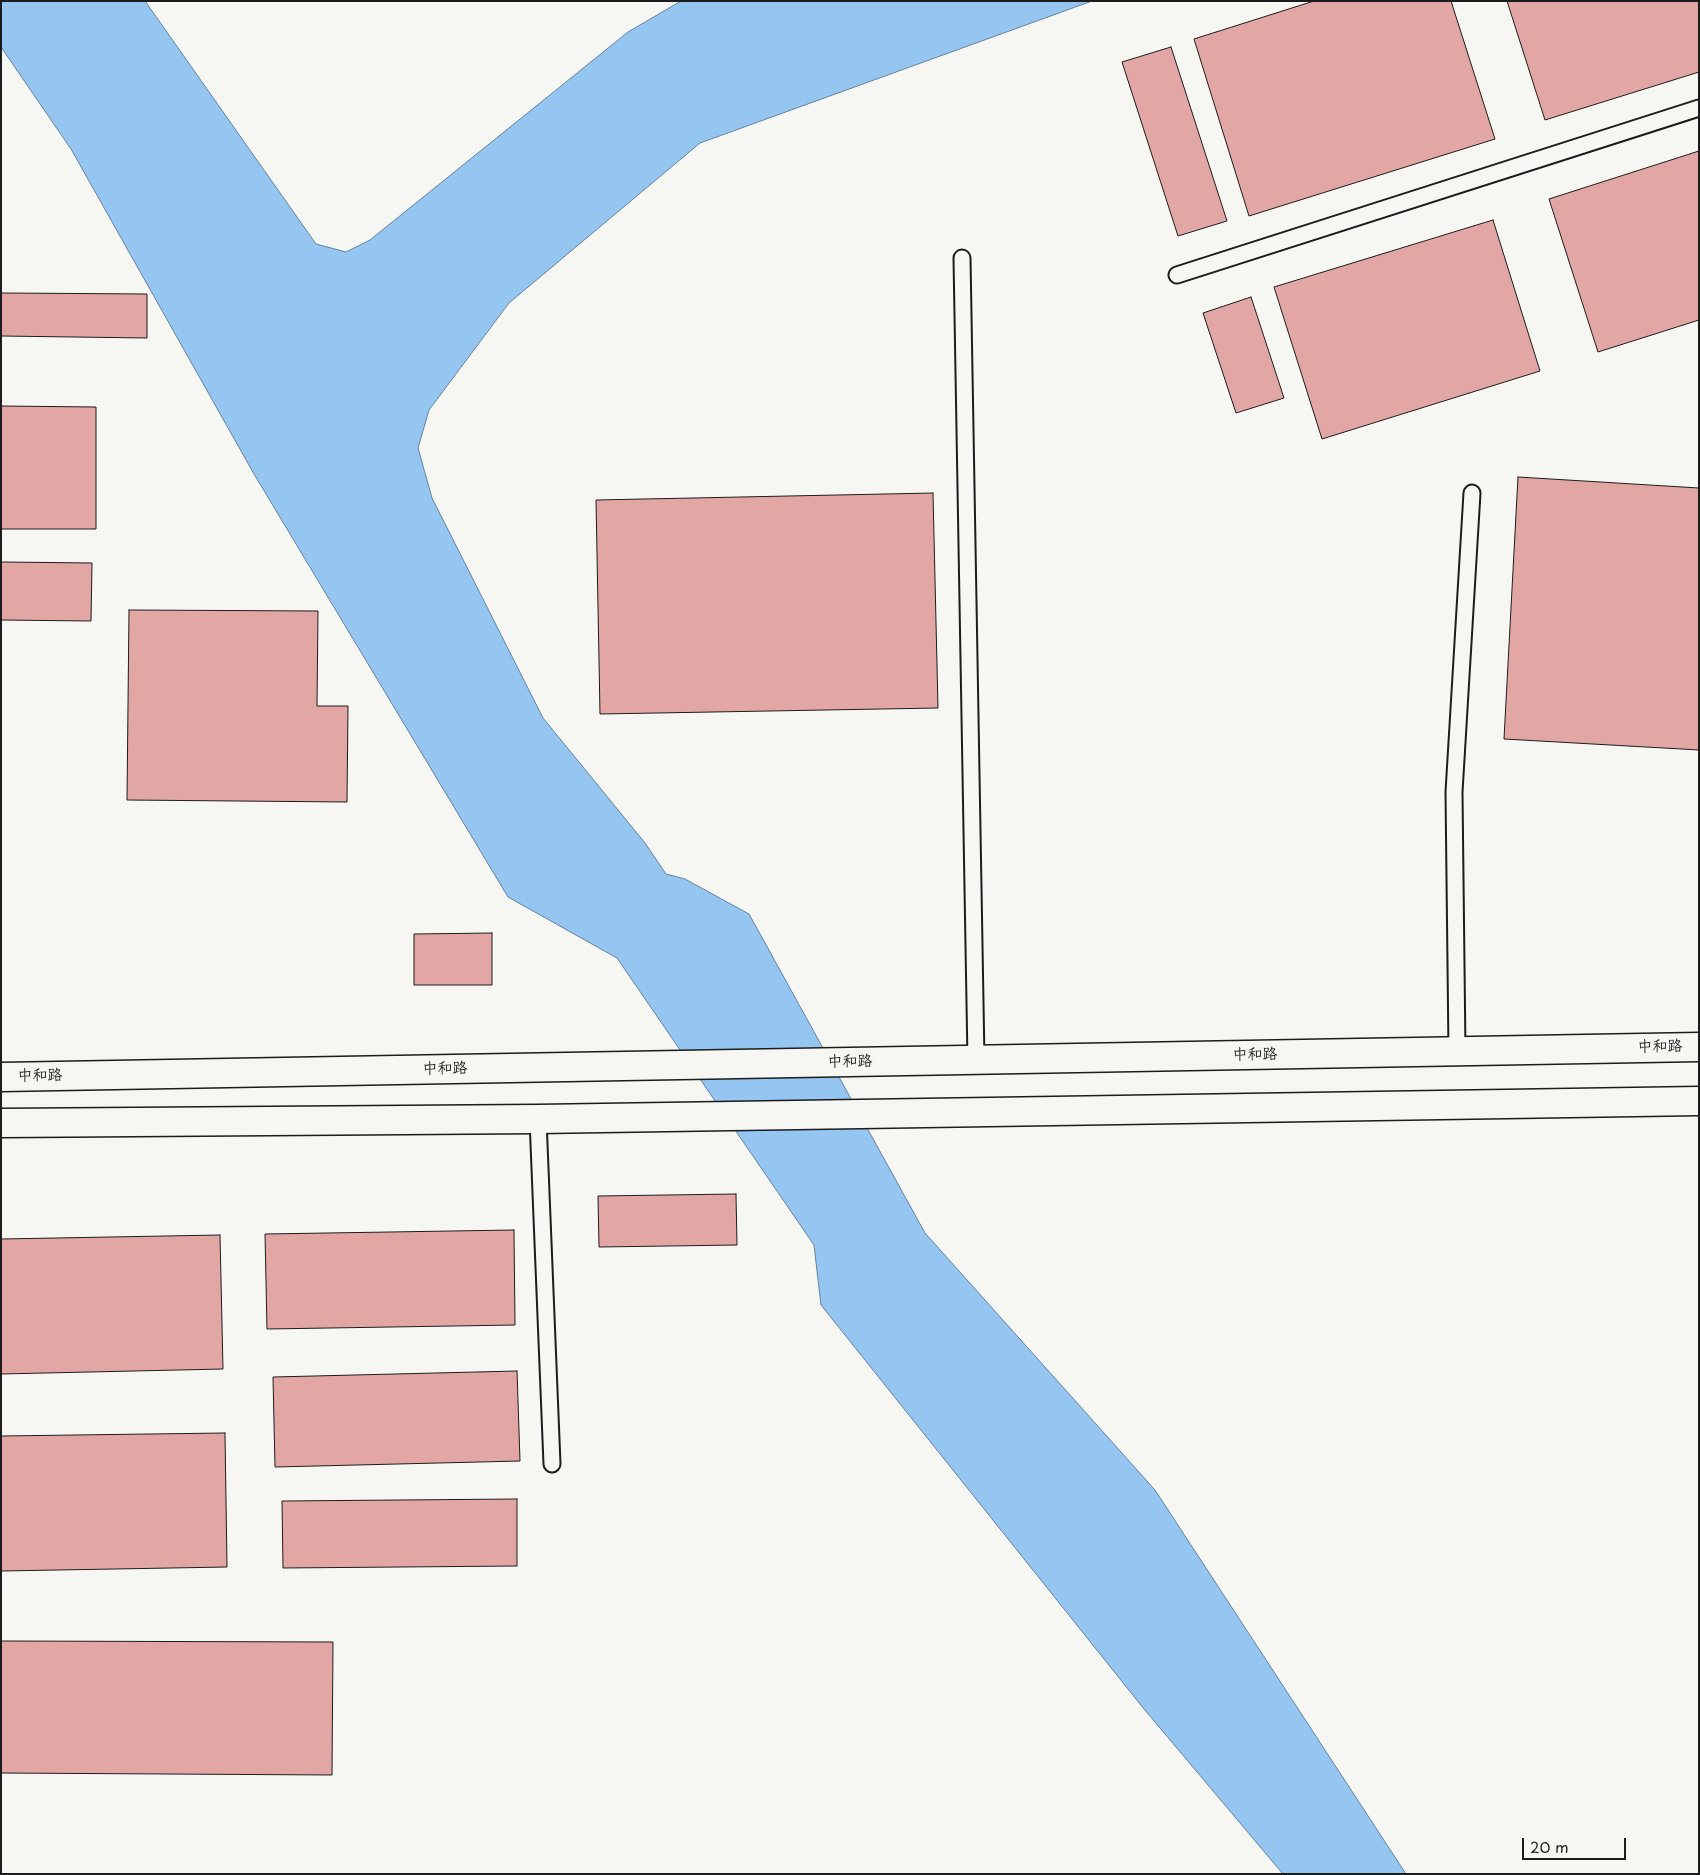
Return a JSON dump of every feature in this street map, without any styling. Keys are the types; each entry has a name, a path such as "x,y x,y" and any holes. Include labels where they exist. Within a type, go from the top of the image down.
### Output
{"main road":[{"name":"中和路","path":"1,1077 1699,1047"},
{"path":"1,1122 538,1120 1699,1101"}],"lane":[{"path":"1177,275 1699,108"},
{"path":"962,258 976,1060"},
{"path":"1457,1051 1454,792 1472,493"},
{"path":"538,1120 552,1464"}],"water":[{"path":"1,1 145,1 316,244 346,252 370,240 628,32 681,1 1092,1 700,143 509,303 429,410 418,448 432,498 543,718 645,843 666,874 685,879 749,914 925,1233 1155,1490 1406,1874 1283,1874 1144,1709 821,1305 814,1245 617,958 508,897 254,474 71,149 1,47"}],"building":[{"path":"1314,1 1451,1 1495,139 1249,216 1194,39"},
{"path":"1507,1 1699,1 1699,72 1545,120"},
{"path":"1171,47 1227,221 1178,236 1122,62"},
{"path":"1699,151 1699,320 1598,352 1549,199"},
{"path":"1493,220 1540,371 1322,439 1274,287"},
{"path":"1,293 147,294 147,338 1,336"},
{"path":"1251,297 1284,398 1236,413 1203,313"},
{"path":"1,406 96,407 96,529 1,529"},
{"path":"1518,477 1699,488 1699,750 1504,739"},
{"path":"933,493 938,708 600,714 596,500"},
{"path":"1,562 92,563 91,621 1,620"},
{"path":"129,610 318,611 317,706 348,706 347,802 127,800"},
{"path":"492,933 492,985 414,985 414,934"},
{"path":"736,1194 737,1245 599,1247 598,1196"},
{"path":"514,1230 515,1325 267,1329 265,1234"},
{"path":"220,1235 223,1369 1,1374 1,1239"},
{"path":"517,1371 520,1461 275,1467 273,1377"},
{"path":"225,1433 227,1567 1,1571 1,1436"},
{"path":"517,1499 517,1566 283,1568 282,1501"},
{"path":"1,1641 333,1642 332,1775 1,1773"}]}
